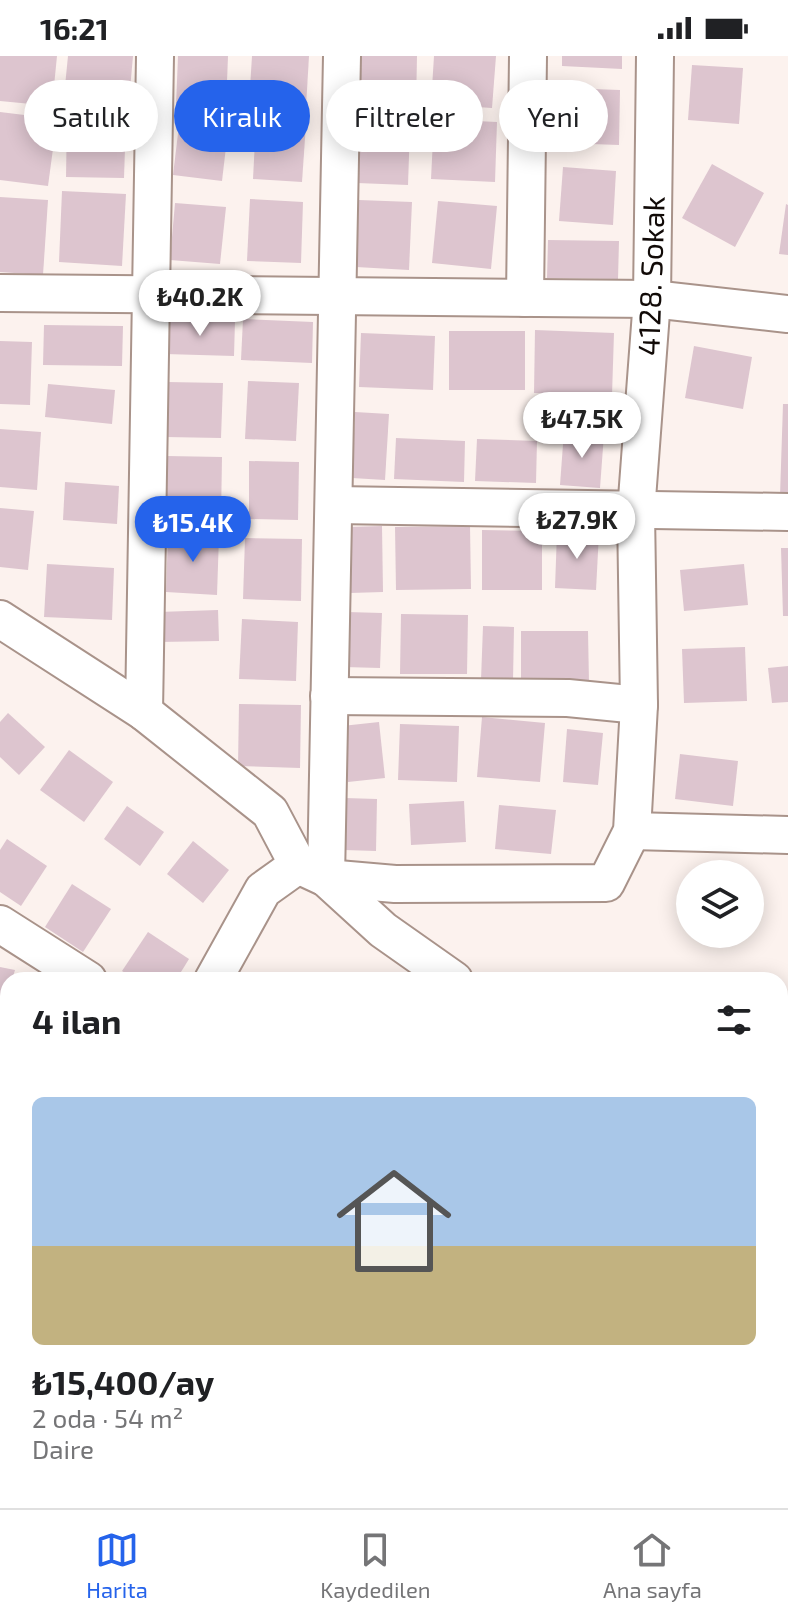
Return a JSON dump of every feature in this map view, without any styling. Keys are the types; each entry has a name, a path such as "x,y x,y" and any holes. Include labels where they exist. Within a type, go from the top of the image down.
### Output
{"street":[{"path":"144,712 155,56"},
{"path":"312,871 329,696 342,56"},
{"path":"525,298 528,56"},
{"name":"4128. Sokak","path":"632,831 639,705 636,512 652,299 655,56"},
{"path":"0,293 652,299 788,314"},
{"path":"335,505 788,512"},
{"path":"0,619 144,712 270,812 312,871 383,930 443,972"},
{"path":"329,696 568,698 639,705"},
{"path":"217,972 263,890 312,871 395,884 606,883 632,831 788,835"},
{"path":"0,924 75,972"}],"building":[{"path":"0,56 57,56 55,80 24,80 24,103 0,101"},
{"path":"68,56 133,56 131,80 66,80"},
{"path":"178,56 228,56 227,80 177,80"},
{"path":"252,56 309,56 308,80 250,80"},
{"path":"360,56 417,56 417,80 360,80"},
{"path":"434,56 496,56 492,108 483,107 483,80 432,80"},
{"path":"562,56 622,56 622,69 562,66"},
{"path":"692,65 743,68 739,124 688,120"},
{"path":"608,90 620,90 619,145 608,145"},
{"path":"0,112 24,115 24,152 53,152 48,186 0,180"},
{"path":"483,121 497,122 495,182 431,179 432,152 483,152"},
{"path":"66,152 125,152 124,178 66,177"},
{"path":"176,152 225,152 222,181 173,175"},
{"path":"254,152 304,152 302,182 253,179"},
{"path":"358,152 409,152 408,185 357,183"},
{"path":"712,164 764,193 735,247 682,218"},
{"path":"563,167 616,171 613,225 559,221"},
{"path":"62,191 126,194 122,266 59,262"},
{"path":"0,197 48,200 43,275 0,272"},
{"path":"250,199 303,202 301,263 247,261"},
{"path":"359,200 412,202 409,270 356,267"},
{"path":"438,201 497,206 491,269 432,263"},
{"path":"175,203 226,207 220,264 170,260"},
{"path":"788,205 788,255 779,254"},
{"path":"548,240 619,241 618,279 547,278"},
{"path":"166,319 235,321 234,356 165,354"},
{"path":"243,319 313,322 312,363 241,360"},
{"path":"44,325 123,326 122,366 43,365"},
{"path":"535,330 614,333 612,395 534,393"},
{"path":"449,331 525,331 525,390 449,390"},
{"path":"361,333 435,336 433,390 359,387"},
{"path":"0,341 32,342 30,405 0,404"},
{"path":"694,346 752,357 743,409 685,398"},
{"path":"248,381 299,383 296,441 245,439"},
{"path":"167,382 223,383 221,438 166,437"},
{"path":"48,384 115,390 112,424 45,417"},
{"path":"783,404 788,404 788,497 780,496"},
{"path":"355,412 389,414 385,480 352,478"},
{"path":"0,429 41,432 37,490 0,487"},
{"path":"564,431 604,434 600,488 560,485"},
{"path":"396,438 465,441 464,482 394,479"},
{"path":"477,439 537,441 536,483 475,481"},
{"path":"167,456 222,457 221,518 166,517"},
{"path":"249,461 299,462 298,520 249,519"},
{"path":"65,482 119,486 117,524 63,520"},
{"path":"0,508 34,511 28,570 0,567"},
{"path":"382,526 383,592 350,593 348,527"},
{"path":"470,526 471,589 396,590 395,527"},
{"path":"482,530 542,531 542,590 482,590"},
{"path":"557,532 599,533 596,590 555,588"},
{"path":"168,534 219,536 217,595 166,592"},
{"path":"245,538 302,539 301,601 243,599"},
{"path":"781,548 788,548 788,616 783,616"},
{"path":"47,564 114,568 112,620 44,617"},
{"path":"744,564 748,605 684,611 680,570"},
{"path":"218,610 219,641 159,642 158,612"},
{"path":"347,612 382,613 380,668 344,667"},
{"path":"401,614 468,615 467,674 400,674"},
{"path":"242,619 298,622 296,681 239,679"},
{"path":"483,626 514,627 513,681 481,680"},
{"path":"521,631 588,631 589,683 521,684"},
{"path":"745,647 747,701 684,703 682,649"},
{"path":"788,666 788,702 772,703 768,668"},
{"path":"239,704 301,705 300,768 238,766"},
{"path":"8,713 45,747 19,775 0,757 0,722"},
{"path":"482,717 545,723 540,782 477,777"},
{"path":"379,722 385,778 348,782 342,726"},
{"path":"400,724 459,726 457,782 398,780"},
{"path":"567,729 603,733 598,785 563,782"},
{"path":"69,750 113,782 84,822 40,790"},
{"path":"680,754 738,761 733,806 675,799"},
{"path":"345,798 377,799 376,851 344,850"},
{"path":"464,801 466,842 411,845 409,804"},
{"path":"499,805 556,810 551,854 495,849"},
{"path":"127,806 164,832 140,866 104,839"},
{"path":"7,839 47,866 21,906 0,892 0,850"},
{"path":"193,841 229,870 203,903 167,874"},
{"path":"72,884 111,909 83,952 45,927"},
{"path":"148,932 189,959 181,972 122,971"},
{"path":"0,967 15,970 14,972 0,972"}]}
